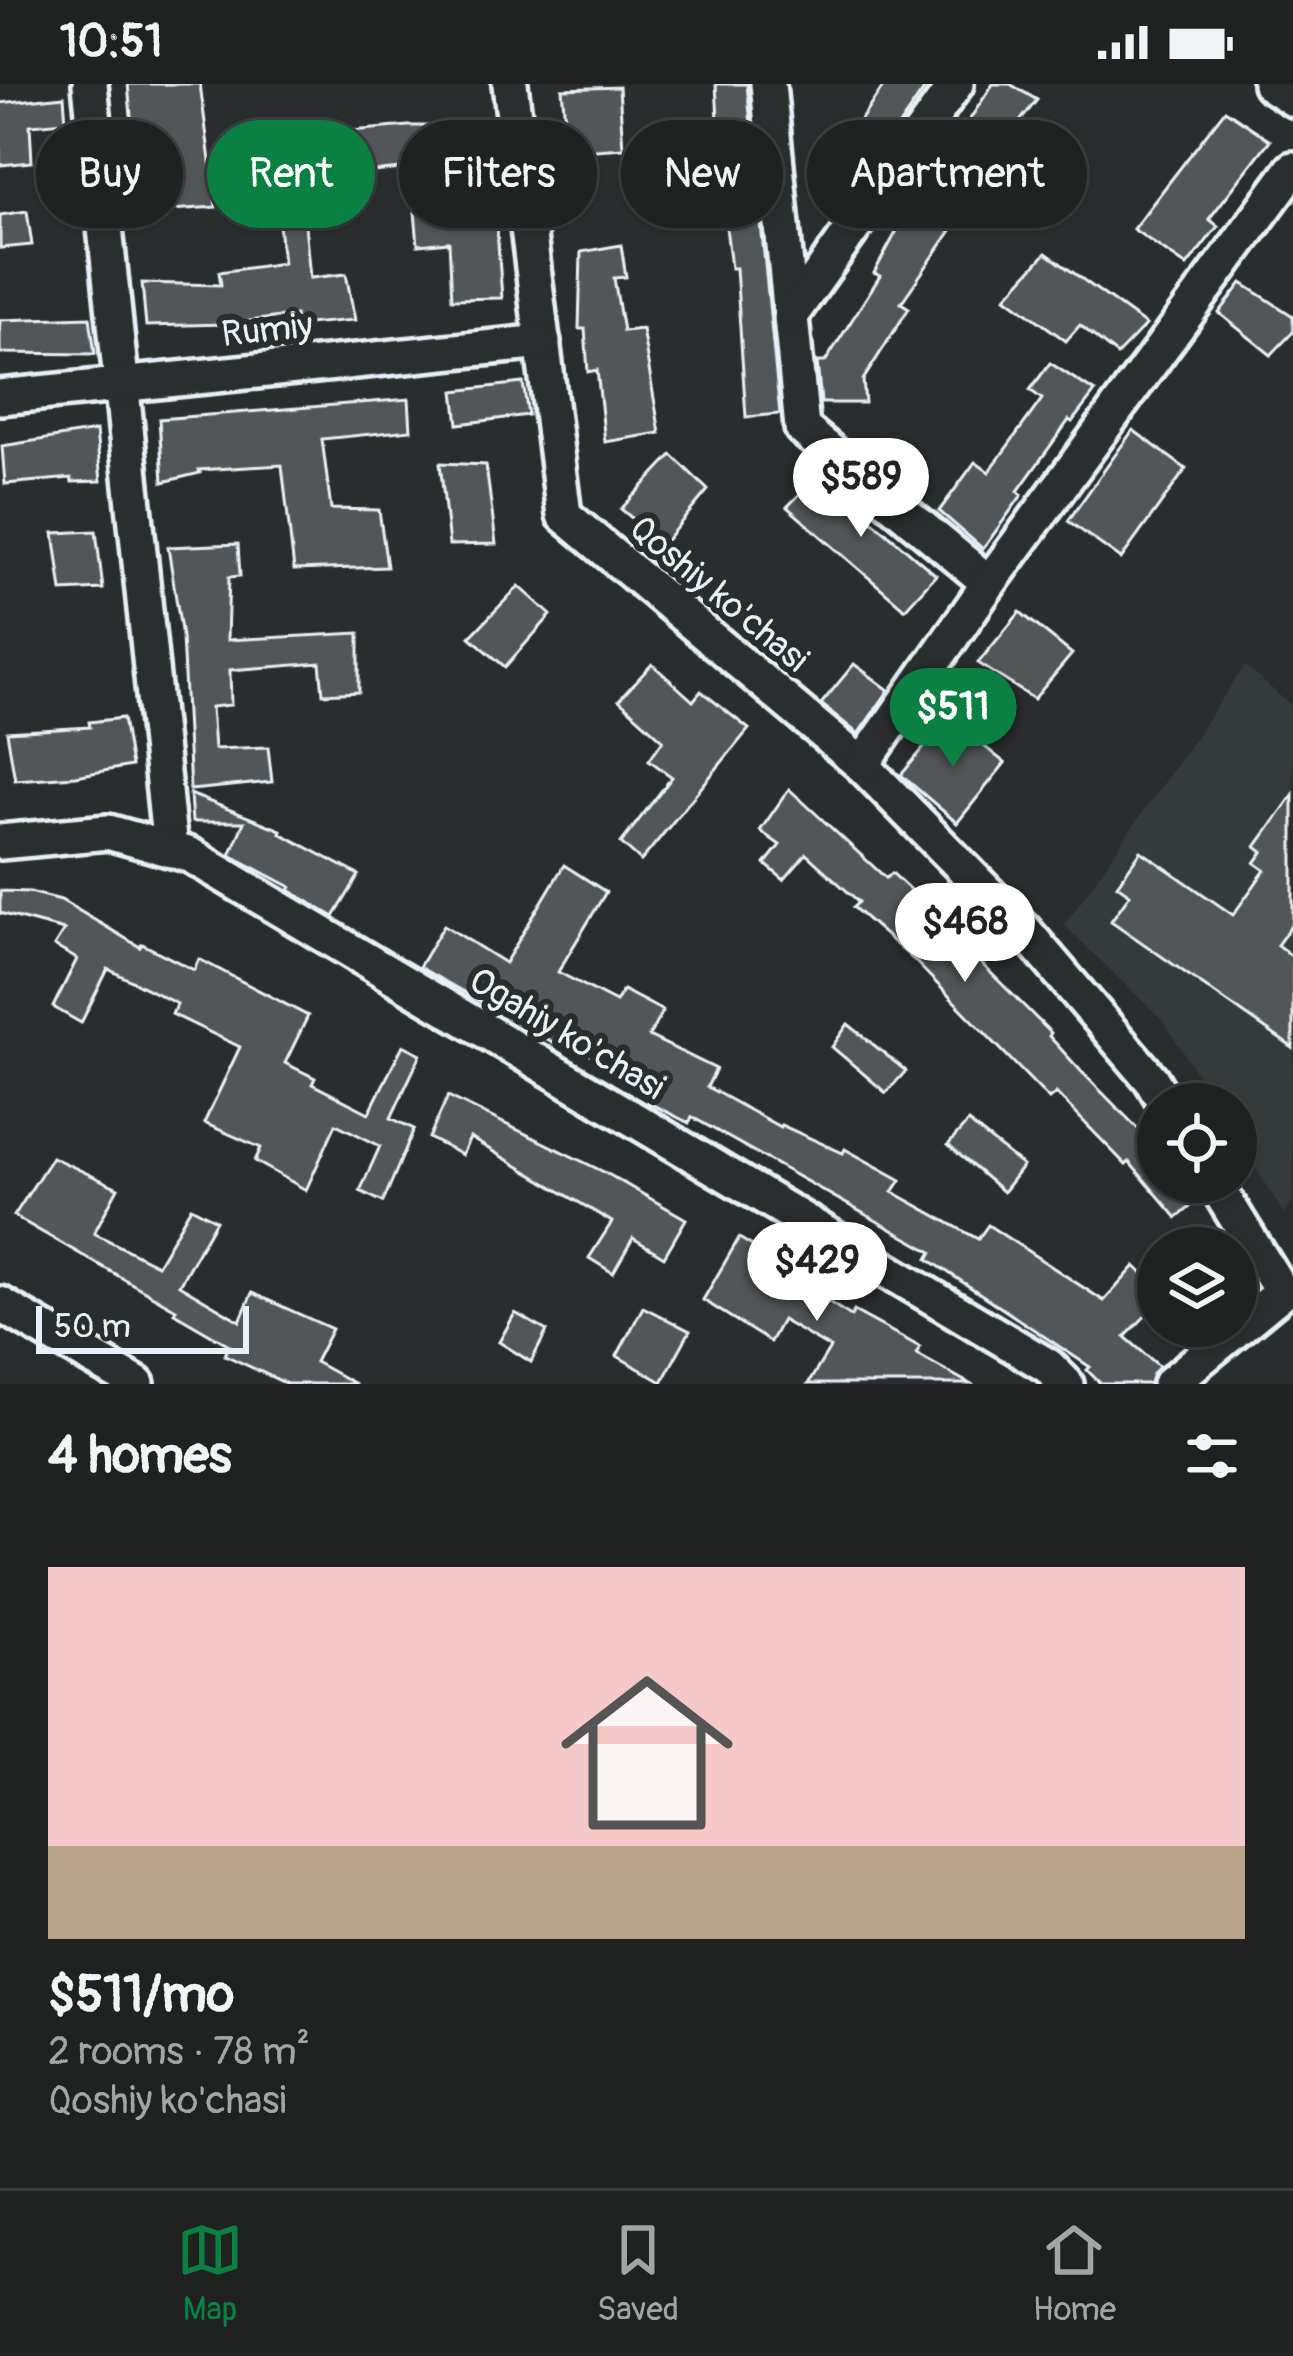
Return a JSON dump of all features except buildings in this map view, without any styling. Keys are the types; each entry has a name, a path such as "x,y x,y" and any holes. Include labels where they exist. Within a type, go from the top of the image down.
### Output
{"street":[{"path":"90,84 170,849"},
{"name":"Qoshiy ko'chasi","path":"510,84 564,515 862,764 1024,930 1153,1083"},
{"path":"768,84 802,428 989,583"},
{"path":"791,315 956,84"},
{"path":"1270,84 1293,99"},
{"path":"862,764 1293,170"},
{"name":"Rumiy","path":"0,397 542,343"},
{"name":"Ogahiy ko'chasi","path":"0,842 108,832 190,855 987,1329 1048,1366 1066,1384"},
{"path":"1170,1384 1282,1292 1227,1203"},
{"path":"0,1304 137,1384"}],"shaded area":[{"path":"1245,666 1293,707 1293,1201 1284,1214 1257,1171 1257,1083 1203,1083 1165,1023 1064,925"}]}
